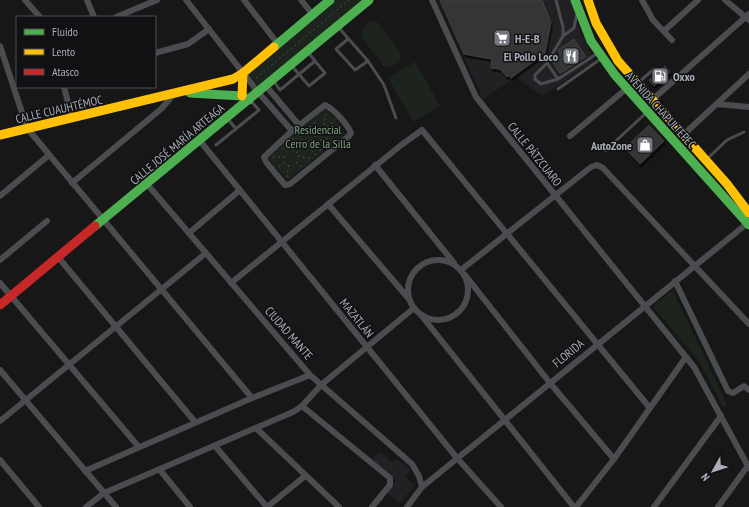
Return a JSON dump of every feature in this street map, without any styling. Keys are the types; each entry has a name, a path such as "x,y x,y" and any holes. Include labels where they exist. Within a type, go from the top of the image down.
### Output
{"street":[{"path":"25,0 39,16"},
{"path":"87,0 94,16"},
{"path":"118,16 142,3 157,0"},
{"path":"186,0 243,73 251,82 262,89 295,129"},
{"path":"244,0 278,44"},
{"path":"301,0 313,15 330,0"},
{"name":"CALLE JOSÉ MARÍA ARTEAGA","path":"0,305 200,141 227,118 246,98 262,89 369,0"},
{"name":"CALLE PÁTZCUARO","path":"432,0 476,97 554,196 645,305 694,367 748,467"},
{"name":"AVENIDA CHAPULTEPEC","path":"575,0 591,41 623,85 748,224"},
{"path":"642,0 646,9 672,40"},
{"path":"664,31 698,0"},
{"path":"623,85 635,88 652,100 748,17 725,0"},
{"name":"AVENIDA CHAPULTEPEC","path":"586,2 603,38 628,72 727,184 749,213"},
{"name":"CALLE CUAUHTÉMOC","path":"0,135 233,79 243,73 313,15"},
{"path":"156,52 188,44 209,30"},
{"path":"0,46 27,128 252,398"},
{"path":"570,136 623,85 628,72"},
{"path":"72,183 161,109 177,93 246,98 243,73"},
{"path":"683,135 749,74"},
{"path":"64,88 72,118"},
{"path":"717,104 749,107"},
{"path":"327,105 351,133 288,186 283,183 264,157 321,107 327,105"},
{"path":"231,283 281,241 422,130 649,407"},
{"name":"MAZATLÁN","path":"200,141 457,458 501,507"},
{"path":"0,196 49,155"},
{"path":"463,273 554,196 591,167 597,165 603,168 749,324"},
{"path":"375,166 463,273 550,383 614,459"},
{"name":"CIUDAD MANTE","path":"147,184 310,375 412,464 419,476 422,487"},
{"path":"189,233 240,190"},
{"path":"328,204 409,299 414,308 504,421 575,507 614,459 649,407 686,357"},
{"path":"0,260 47,221"},
{"name":"FLORIDA","path":"407,507 422,487 597,343 748,224"},
{"path":"0,421 206,253"},
{"path":"58,257 195,422"},
{"path":"409,299 409,281 420,266 437,260 446,261 455,265"},
{"path":"421,315 432,320 444,320 459,313 464,307 469,291 463,273"},
{"path":"675,281 728,391 733,393 744,386 749,390"},
{"path":"0,282 138,446"},
{"path":"86,507 104,493 293,412 302,406 321,385 414,308"},
{"path":"0,370 116,507"},
{"path":"85,471 138,446 310,375"},
{"path":"302,406 390,478 390,485 372,507"},
{"path":"654,507 721,416"},
{"path":"256,428 339,507"},
{"path":"215,446 267,507 305,476"},
{"path":"0,460 39,507"},
{"path":"718,507 748,467"},
{"path":"160,470 190,507"}],"lane":[{"path":"556,0 563,27 563,36"},
{"path":"578,10 574,28 563,36 547,63 535,75 535,79 541,84 558,79 600,55"},
{"path":"337,26 368,61 384,85 396,118"},
{"path":"348,39 336,49 355,70 368,61"},
{"path":"291,65 309,86 325,73 307,51"},
{"path":"558,89 600,55"},
{"path":"273,80 280,90 315,61"},
{"path":"547,63 558,79"},
{"path":"638,84 654,69 670,84"},
{"path":"216,145 259,110 246,98"},
{"path":"605,151 647,112"},
{"path":"227,118 236,128"},
{"path":"706,160 727,140 744,132"}],"path":[{"path":"251,82 349,0"},
{"path":"324,125 327,105"},
{"path":"327,127 339,118"},
{"path":"295,129 315,132"},
{"path":"295,129 320,160"},
{"path":"293,150 295,129"},
{"path":"329,132 351,133"},
{"path":"296,153 316,136"},
{"path":"320,160 321,139"},
{"path":"298,156 320,160"},
{"path":"264,157 285,158"},
{"path":"274,172 286,161"},
{"path":"288,186 289,163"}],"shaded area":[{"path":"438,0 571,0 578,26 594,61 542,96 516,77 483,99"},
{"path":"379,451 392,462 396,458 411,470 405,477 415,485 400,503 386,492 396,480 372,460"}],"green space":[{"path":"336,0 366,0 260,88 248,73"},
{"path":"371,21 377,22 401,53 400,60 390,68 384,66 362,38 361,29"},
{"path":"415,62 440,106 414,122 388,78"},
{"name":"Residencial Cerro de la Silla","path":"325,109 337,120 346,134 289,179 286,179 268,158 269,155"},
{"path":"670,292 674,293 727,404 723,407 699,361 654,308 655,304"}],"building":[{"name":"H-E-B","path":"440,0 542,0 551,22 545,53 511,78 509,75 507,77 500,69 491,68 492,59 464,54"},
{"name":"El Pollo Loco","path":"574,39 586,57 560,74 552,61 560,54 558,50"},
{"path":"665,66 670,72 666,76 660,71"},
{"path":"656,75 661,80 654,86 649,80"},
{"name":"AutoZone","path":"649,125 664,141 640,164 625,148"}],"traffic: fast":[{"path":"274,47 330,0"},
{"path":"95,226 369,0"},
{"path":"575,0 591,41 615,75 749,225"},
{"path":"190,93 242,96 249,100"}],"traffic: slow":[{"path":"588,0 596,23 618,61 727,184 749,213"},
{"path":"0,135 233,79 243,73 274,47"},
{"path":"242,96 243,73"}],"traffic: jam":[{"path":"0,305 95,226"}],"place":[{"name":"H-E-B","path":"502,38"},
{"name":"El Pollo Loco","path":"571,56"},
{"name":"Oxxo","path":"660,76"},
{"name":"AutoZone","path":"645,145"}]}
